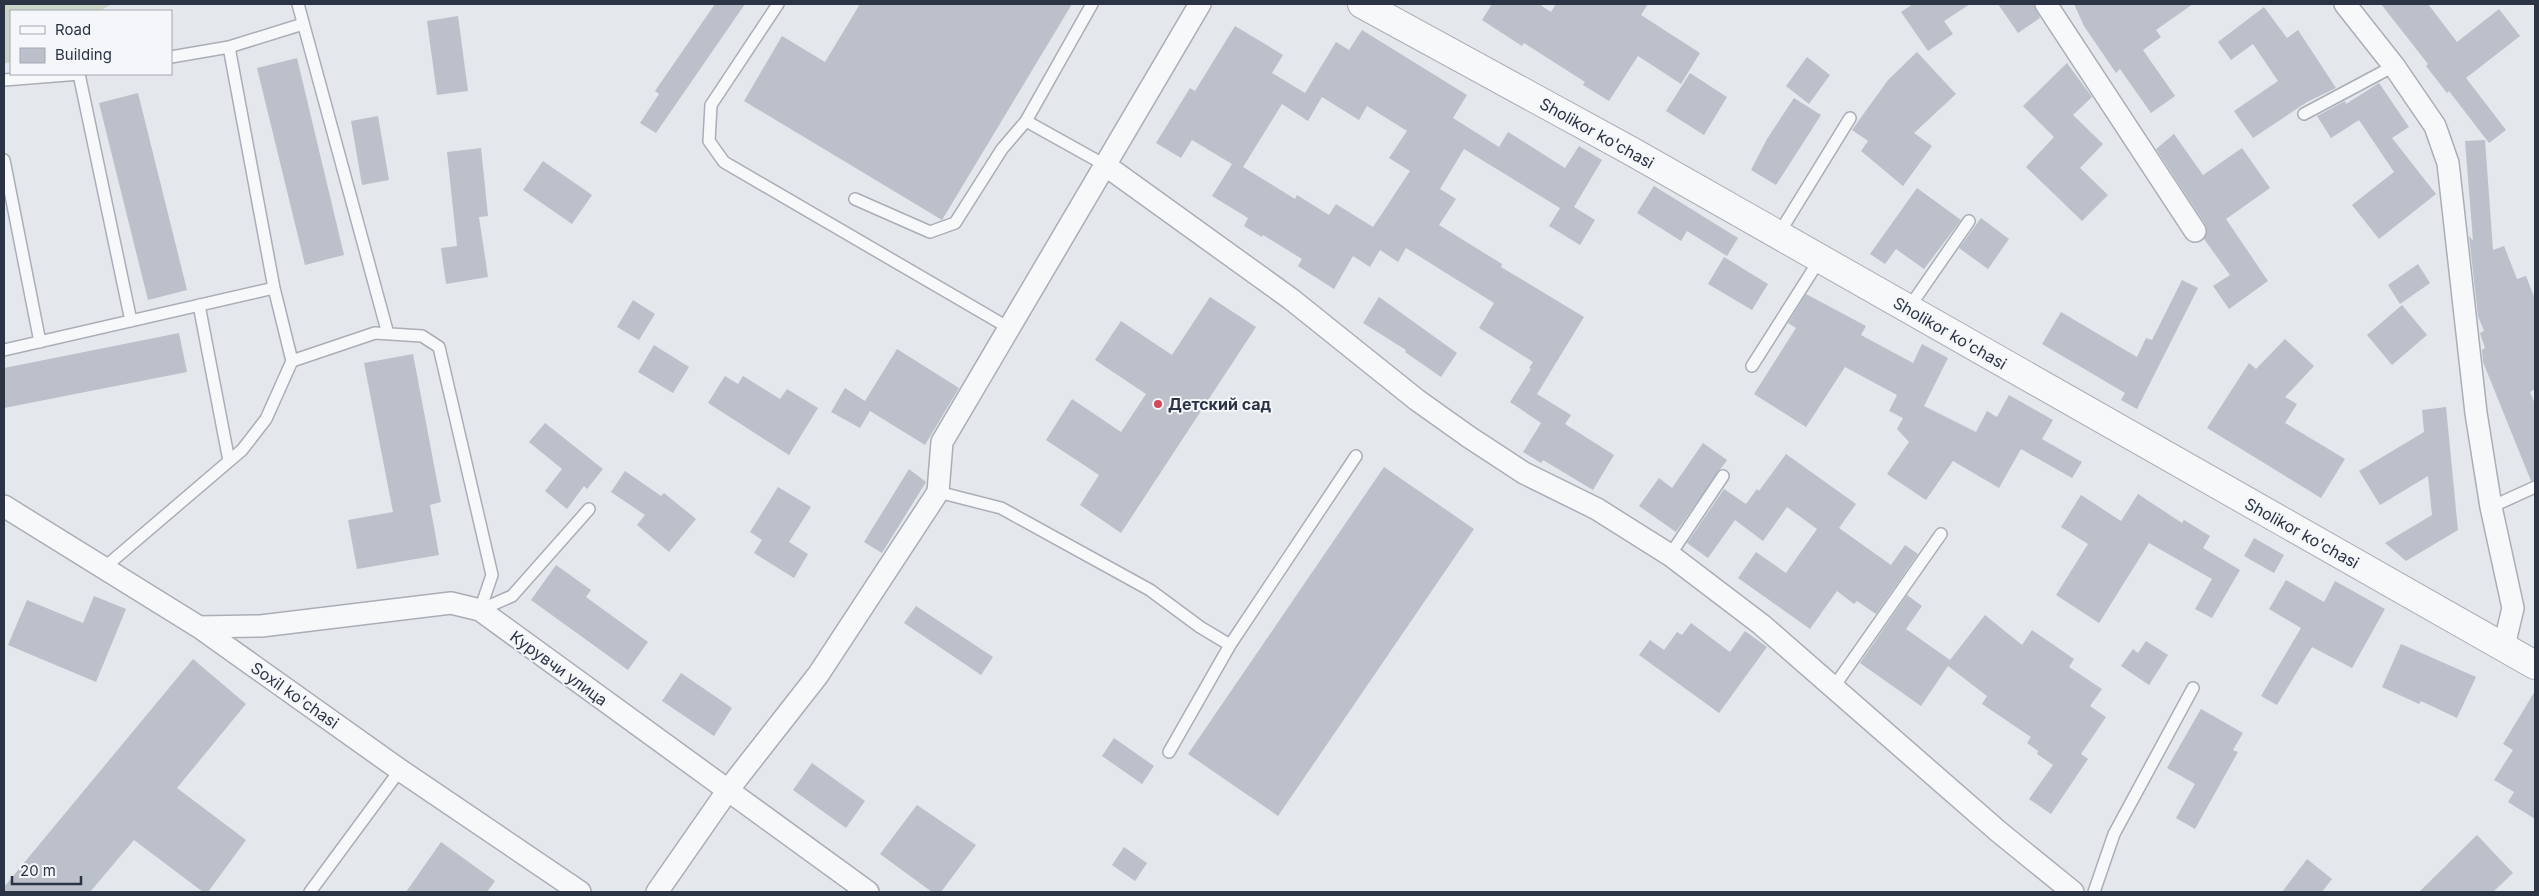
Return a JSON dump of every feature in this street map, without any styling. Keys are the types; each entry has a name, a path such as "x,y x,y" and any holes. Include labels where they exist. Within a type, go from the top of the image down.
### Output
{"street":[{"path":"657,892 728,790 818,675 938,492 942,442 1200,4"},
{"name":"Sholikor ko'chasi","path":"1362,4 1631,151 2504,646 2535,666"},
{"path":"2046,4 2196,231"},
{"path":"2345,4 2394,66 2435,126 2448,163 2476,413 2491,507 2513,608 2504,646"},
{"path":"1105,165 1290,299 1418,400 1470,437 1524,473 1597,509 1670,555 1762,625 1999,832 2073,892"},
{"name":"Soxil ko'chasi","path":"4,506 198,627 400,770 580,892"},
{"name":"Курувчи улица","path":"198,627 261,626 451,603 480,610 868,892"}],"lane":[{"path":"298,4 388,334"},
{"path":"778,4 711,105 709,140 724,162 1009,328"},
{"path":"855,199 930,232 955,223 1002,149 1026,121 1092,4"},
{"path":"172,58 229,47 303,24"},
{"path":"104,568 242,450 266,419 292,361 274,288 229,47"},
{"path":"2304,114 2394,66"},
{"path":"4,80 67,75"},
{"path":"80,75 131,321"},
{"path":"1778,235 1850,118"},
{"path":"1026,121 1105,165"},
{"path":"4,160 40,342"},
{"path":"1908,309 1969,221"},
{"path":"1752,366 1820,259"},
{"path":"4,350 274,288"},
{"path":"200,305 229,461"},
{"path":"292,361 375,333 422,336 439,347 492,576 480,610"},
{"path":"1169,752 1230,645 1356,456"},
{"path":"1670,555 1724,476"},
{"path":"2491,507 2535,487"},
{"path":"938,492 1001,508 1150,590 1200,627 1230,645"},
{"path":"480,610 512,596 589,509"},
{"path":"1834,688 1941,534"},
{"path":"2094,892 2114,834 2193,688"},
{"path":"310,892 400,770"}],"green space":[{"path":"4,4 112,4 102,10 10,10 10,63 4,63"}],"building":[{"path":"715,4 745,4 656,133 640,123 659,94 655,91"},
{"path":"860,4 1072,4 942,220 744,101 782,36 825,62"},
{"path":"1492,4 1539,4 1551,12 1556,4 1648,4 1641,15 1700,53 1681,84 1638,56 1609,101 1583,85 1585,82 1524,43 1522,46 1482,20"},
{"path":"1913,4 1970,4 1944,21 1953,34 1928,51 1901,12"},
{"path":"1998,4 2034,4 2040,18 2018,33"},
{"path":"2074,4 2193,4 2156,30 2161,37 2143,50 2175,96 2151,113 2120,69 2116,73 2084,26"},
{"path":"2381,4 2428,4 2457,42 2499,9 2520,36 2466,78 2506,130 2489,143 2449,91 2447,93 2426,66 2428,64"},
{"path":"2264,7 2287,38 2298,30 2336,88 2307,102 2253,138 2234,111 2278,81 2253,44 2231,60 2218,42"},
{"path":"458,16 468,91 437,95 427,21"},
{"path":"1235,26 1283,55 1272,73 1305,93 1336,42 1349,50 1362,30 1467,95 1453,118 1499,147 1508,132 1565,168 1579,146 1602,160 1574,207 1595,220 1580,245 1549,226 1560,208 1464,149 1440,189 1456,199 1439,225 1502,264 1501,267 1584,317 1537,394 1571,415 1565,424 1614,455 1593,490 1543,460 1541,463 1523,452 1541,423 1510,402 1531,369 1529,368 1533,362 1479,328 1494,303 1406,248 1398,262 1380,250 1370,267 1353,256 1334,289 1298,266 1302,259 1263,235 1262,237 1244,226 1248,218 1212,196 1232,164 1192,140 1181,158 1156,143 1190,88 1195,91","holes":["1322,97 1359,120 1367,106 1407,131 1389,158 1410,171 1373,227 1336,204 1329,215 1297,195 1295,199 1243,167 1282,104 1308,121"]},
{"path":"1917,52 1956,94 1914,133 1932,146 1903,186 1861,151 1868,141 1852,130 1888,80"},
{"path":"1807,57 1830,75 1809,104 1786,86"},
{"path":"297,58 344,255 305,265 257,68"},
{"path":"2067,63 2092,97 2073,115 2103,144 2080,168 2108,195 2082,221 2026,167 2054,137 2023,106"},
{"path":"1690,73 1727,97 1704,135 1666,111"},
{"path":"2379,83 2409,127 2392,138 2436,194 2379,239 2352,205 2394,172 2359,120 2331,138 2317,116 2345,101 2346,104"},
{"path":"138,93 187,290 148,300 99,103"},
{"path":"1794,98 1821,115 1776,185 1751,170 1767,139"},
{"path":"378,116 389,180 362,185 351,121"},
{"path":"2174,134 2203,175 2242,148 2270,188 2226,219 2268,281 2229,309 2213,286 2230,275 2204,239 2207,231 2205,224 2156,149"},
{"path":"2485,140 2493,250 2504,246 2517,279 2526,276 2535,299 2535,389 2530,392 2535,404 2535,480 2531,481 2483,362 2482,350 2485,348 2480,333 2484,331 2478,316 2469,236 2473,241 2465,141"},
{"path":"481,148 488,216 479,217 488,277 446,284 441,248 457,246 447,152"},
{"path":"543,161 592,195 572,224 523,190"},
{"path":"1654,186 1738,238 1727,256 1687,231 1681,241 1637,213"},
{"path":"1917,188 1961,220 1924,269 1896,249 1885,264 1870,254"},
{"path":"1981,218 2009,239 1988,269 1959,248"},
{"path":"1724,257 1768,284 1752,310 1708,284"},
{"path":"2418,264 2430,283 2400,304 2388,285"},
{"path":"2182,280 2198,288 2137,409 2121,400 2125,393 2042,344 2061,312 2137,357 2146,338 2152,340"},
{"path":"1806,294 1866,326 1861,335 1913,363 1922,344 1948,358 1924,406 1976,432 1987,411 1997,417 2009,395 2053,420 2042,439 2082,462 2072,478 2021,449 1999,488 1953,461 1926,500 1887,474 1909,442 1897,429 1903,418 1889,411 1897,395 1845,367 1806,427 1754,394 1796,328 1788,323"},
{"path":"1210,297 1256,327 1121,533 1080,505 1099,475 1046,440 1072,399 1121,432 1146,394 1095,360 1121,321 1172,355"},
{"path":"1379,297 1457,353 1441,377 1405,352 1406,350 1363,323"},
{"path":"633,300 655,314 639,340 617,327"},
{"path":"2402,305 2427,335 2392,365 2367,335"},
{"path":"179,333 187,372 4,408 4,368"},
{"path":"2285,339 2314,366 2285,397 2297,404 2285,423 2345,459 2321,498 2207,428 2249,363 2256,369"},
{"path":"654,345 689,367 673,393 638,372"},
{"path":"897,349 959,388 925,445 870,411 860,428 831,412 845,388 865,401"},
{"path":"413,354 441,502 430,505 439,555 357,569 348,520 393,512 364,363"},
{"path":"725,376 738,384 743,376 780,399 787,389 818,408 789,455 708,403"},
{"path":"2446,407 2458,530 2406,561 2385,543 2432,515 2428,476 2380,505 2359,471 2424,432 2422,410"},
{"path":"545,423 603,469 587,489 584,486 567,509 545,491 562,469 529,442"},
{"path":"1703,443 1727,460 1676,532 1639,506 1659,478 1672,488"},
{"path":"1786,454 1856,504 1839,528 1891,565 1905,545 1918,554 1876,614 1857,601 1854,604 1837,591 1810,629 1738,578 1756,552 1786,573 1817,529 1787,507 1763,541 1735,520 1708,558 1687,543 1724,489 1746,504 1757,489 1759,491"},
{"path":"1384,467 1474,529 1278,816 1188,754"},
{"path":"909,469 926,482 882,553 864,542"},
{"path":"625,471 661,496 664,493 696,519 669,552 637,525 645,515 611,492"},
{"path":"778,487 811,507 789,542 808,554 794,578 754,553 762,540 750,532"},
{"path":"2138,494 2182,523 2184,520 2210,536 2203,548 2240,570 2212,618 2195,609 2212,579 2149,543 2099,623 2056,595 2088,544 2061,527 2081,495 2121,521"},
{"path":"2254,538 2284,555 2274,573 2244,556"},
{"path":"556,565 591,590 586,597 648,642 628,670 531,600"},
{"path":"2286,580 2324,602 2335,581 2385,609 2352,668 2312,647 2277,705 2261,696 2301,628 2269,609"},
{"path":"1907,595 1922,606 1906,629 1950,660 1985,615 2022,645 2032,630 2074,659 2069,667 2102,689 2090,706 2106,717 2081,754 2088,759 2051,814 2029,799 2053,765 2037,754 2038,751 2027,743 2031,737 1982,704 1987,696 1948,666 1921,706 1860,663"},
{"path":"94,596 126,609 96,682 8,645 27,600 83,623"},
{"path":"916,606 993,657 981,675 904,623"},
{"path":"1691,623 1730,652 1745,631 1767,647 1719,713 1639,655 1650,640 1664,650 1677,632 1682,635"},
{"path":"2146,641 2168,655 2149,685 2121,666 2133,649 2138,653"},
{"path":"2401,644 2476,677 2457,718 2421,701 2419,704 2382,687"},
{"path":"193,659 246,704 177,788 246,840 208,892 203,892 134,840 90,892 4,892 4,887"},
{"path":"681,673 732,708 714,736 662,701"},
{"path":"2535,691 2535,819 2508,802 2514,792 2494,780 2513,750 2503,744"},
{"path":"2201,709 2243,733 2233,750 2238,752 2195,829 2176,818 2195,784 2167,768"},
{"path":"1114,738 1154,766 1142,784 1102,756"},
{"path":"812,763 865,801 846,828 793,790"},
{"path":"917,805 976,845 941,892 932,892 880,854"},
{"path":"2477,835 2513,873 2493,892 2419,892"},
{"path":"441,842 495,881 487,892 406,892"},
{"path":"1124,847 1147,863 1135,881 1112,865"},
{"path":"2307,859 2332,879 2322,892 2282,892"}],"place":[{"name":"Детский сад","path":"1158,404"}]}
